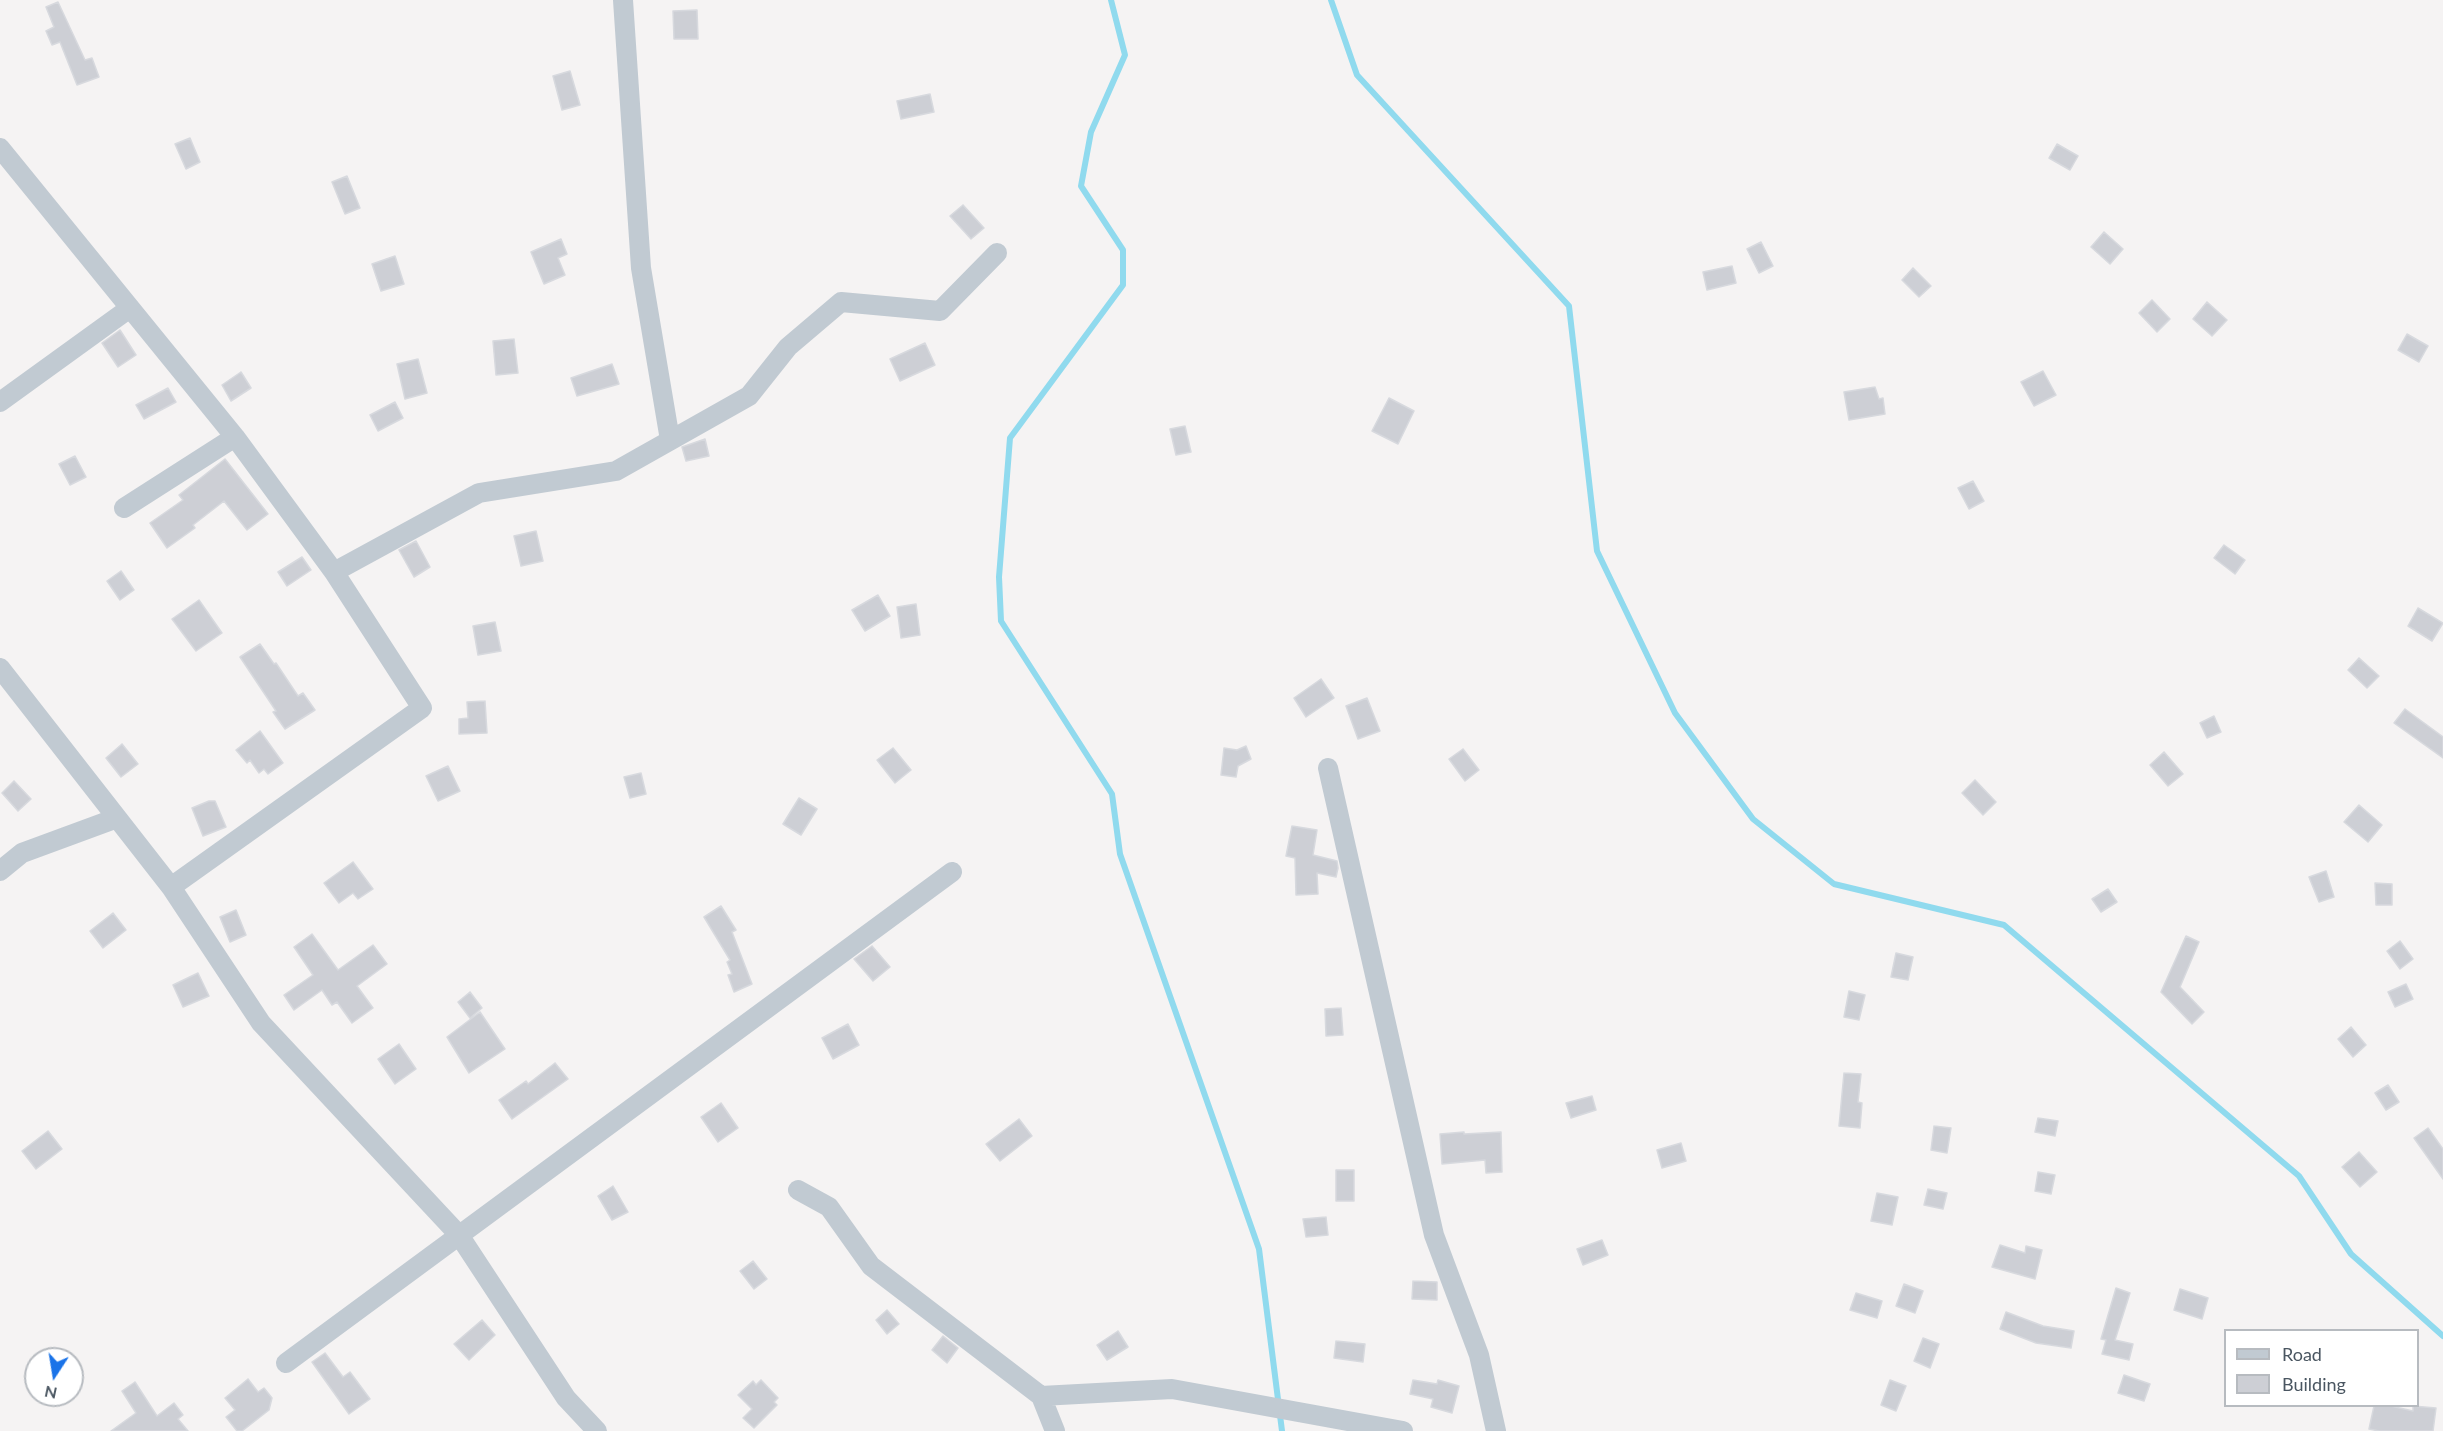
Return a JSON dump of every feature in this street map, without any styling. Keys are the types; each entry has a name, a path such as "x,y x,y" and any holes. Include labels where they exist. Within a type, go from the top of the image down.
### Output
{"street":[{"path":"623,0 641,268 670,440"},
{"path":"0,148 235,436 334,572 422,708 171,887"},
{"path":"334,572 479,494 616,471 749,396 788,347 841,302 940,311 997,253"},
{"path":"0,402 130,308"},
{"path":"124,508 235,436"},
{"path":"0,668 171,887 261,1023 459,1235 566,1398 597,1431"},
{"path":"1328,768 1434,1235 1479,1355 1496,1431"},
{"path":"0,871 22,853 117,818"},
{"path":"286,1363 952,872"},
{"path":"798,1190 829,1207 871,1266 1041,1396 1055,1431"},
{"path":"1041,1396 1172,1389 1403,1431"}],"building":[{"path":"58,2 85,60 92,58 99,77 77,85 60,42 52,45 46,31 54,27 46,7"},
{"path":"697,10 698,39 674,39 673,11"},
{"path":"570,71 580,105 562,110 553,76"},
{"path":"930,94 934,112 901,119 897,101"},
{"path":"190,138 200,162 186,169 175,144"},
{"path":"2057,144 2078,156 2070,170 2049,158"},
{"path":"347,176 360,208 345,214 332,182"},
{"path":"963,205 984,228 971,239 950,216"},
{"path":"2104,232 2123,249 2110,264 2091,247"},
{"path":"561,239 567,254 558,258 565,275 544,284 531,252"},
{"path":"1761,242 1773,266 1759,273 1747,249"},
{"path":"395,256 404,284 381,291 372,264"},
{"path":"1732,266 1736,283 1707,290 1703,272"},
{"path":"1913,268 1931,286 1919,297 1902,280"},
{"path":"2152,300 2170,319 2157,332 2139,313"},
{"path":"2207,302 2227,320 2212,336 2193,319"},
{"path":"120,330 136,355 118,367 102,343"},
{"path":"2407,334 2428,346 2419,362 2398,350"},
{"path":"514,339 518,373 496,375 493,341"},
{"path":"925,343 935,365 900,381 890,359"},
{"path":"418,359 427,393 405,399 397,364"},
{"path":"612,364 619,384 577,396 571,378"},
{"path":"2043,371 2056,395 2034,406 2021,382"},
{"path":"241,372 251,388 231,401 222,385"},
{"path":"1875,387 1879,399 1883,398 1885,414 1849,420 1844,392"},
{"path":"168,388 176,402 144,419 136,405"},
{"path":"1389,398 1414,411 1398,444 1372,431"},
{"path":"395,402 403,418 378,431 370,415"},
{"path":"1185,426 1191,452 1176,455 1170,429"},
{"path":"705,439 709,456 686,461 682,447"},
{"path":"75,456 86,477 70,485 59,464"},
{"path":"225,459 268,514 247,530 224,501 193,525 195,528 167,548 150,523 183,500 179,495"},
{"path":"1973,481 1984,501 1969,509 1958,488"},
{"path":"536,531 543,561 521,566 514,536"},
{"path":"416,541 430,567 414,577 399,550"},
{"path":"2224,545 2245,560 2235,574 2214,558"},
{"path":"302,557 311,570 287,586 278,572"},
{"path":"121,571 134,590 120,600 107,581"},
{"path":"878,595 890,616 865,631 852,610"},
{"path":"199,600 222,633 196,651 172,619"},
{"path":"916,604 920,635 901,638 897,607"},
{"path":"2418,608 2443,623 2432,641 2408,626"},
{"path":"495,622 501,651 478,655 473,626"},
{"path":"260,644 298,696 303,693 315,710 285,729 273,712 276,711 240,657"},
{"path":"2359,658 2379,676 2367,688 2348,670"},
{"path":"1321,679 1334,698 1306,717 1294,698"},
{"path":"1367,698 1380,731 1358,739 1346,706"},
{"path":"485,701 487,733 459,734 459,719 468,718 467,702"},
{"path":"2405,709 2443,737 2443,758 2394,723"},
{"path":"2214,716 2221,732 2207,738 2200,723"},
{"path":"260,731 283,763 268,774 264,769 259,773 250,760 247,763 236,750"},
{"path":"122,744 138,764 121,777 106,758"},
{"path":"1246,746 1251,759 1238,766 1236,777 1221,775 1224,748 1237,750"},
{"path":"893,748 911,770 895,783 877,760"},
{"path":"1463,749 1479,770 1465,781 1449,759"},
{"path":"2164,752 2183,774 2168,786 2150,765"},
{"path":"448,766 460,791 438,801 426,776"},
{"path":"641,773 646,794 630,798 624,777"},
{"path":"1975,780 1996,802 1983,815 1962,793"},
{"path":"14,781 31,799 18,811 2,793"},
{"path":"799,798 817,809 801,835 783,824"},
{"path":"215,801 226,827 203,836 192,808"},
{"path":"2359,805 2382,825 2368,842 2344,822"},
{"path":"1292,826 1317,830 1313,855 1337,861 1336,877 1317,873 1318,894 1296,895 1295,858 1286,856"},
{"path":"353,862 373,889 358,899 353,893 339,903 324,883"},
{"path":"2326,871 2334,897 2319,902 2309,877"},
{"path":"2375,883 2392,884 2392,905 2376,905"},
{"path":"2108,889 2117,902 2101,912 2092,899"},
{"path":"721,906 736,930 732,932 752,984 734,992 728,975 732,974 727,962 730,960 704,917"},
{"path":"236,910 246,935 230,942 220,917"},
{"path":"113,913 126,930 103,948 90,931"},
{"path":"312,934 338,970 373,945 387,964 357,986 373,1008 352,1023 337,1002 332,1005 322,990 294,1010 284,995 313,975 294,947"},
{"path":"2186,936 2199,942 2180,987 2204,1012 2192,1024 2161,992"},
{"path":"2400,941 2413,959 2400,969 2387,951"},
{"path":"872,946 890,967 873,981 854,959"},
{"path":"1896,953 1913,957 1908,980 1891,977"},
{"path":"198,973 209,996 183,1007 173,985"},
{"path":"2406,984 2413,999 2395,1007 2388,992"},
{"path":"1849,991 1865,995 1859,1020 1844,1017"},
{"path":"470,992 482,1008 470,1018 458,1002"},
{"path":"1341,1008 1343,1035 1326,1036 1325,1009"},
{"path":"480,1012 505,1049 469,1073 447,1037"},
{"path":"848,1024 859,1045 833,1059 822,1038"},
{"path":"2351,1027 2366,1045 2353,1057 2338,1039"},
{"path":"399,1044 416,1069 395,1084 378,1059"},
{"path":"555,1063 568,1079 512,1119 499,1100 526,1081 528,1084"},
{"path":"1844,1073 1861,1074 1858,1102 1862,1103 1860,1128 1839,1126"},
{"path":"2388,1085 2399,1102 2386,1110 2375,1093"},
{"path":"1592,1096 1596,1110 1571,1118 1566,1103"},
{"path":"721,1103 738,1128 718,1142 701,1117"},
{"path":"2038,1118 2058,1121 2055,1136 2035,1132"},
{"path":"1019,1119 1032,1136 1000,1161 986,1144"},
{"path":"1934,1126 1951,1128 1947,1153 1931,1150"},
{"path":"2428,1128 2443,1149 2443,1179 2414,1138"},
{"path":"48,1131 62,1149 36,1169 22,1151"},
{"path":"1464,1132 1464,1134 1501,1132 1502,1172 1486,1173 1485,1160 1442,1164 1440,1134"},
{"path":"1681,1143 1686,1161 1662,1168 1657,1150"},
{"path":"2359,1152 2377,1172 2360,1187 2342,1167"},
{"path":"1336,1170 1354,1170 1354,1201 1336,1201"},
{"path":"2038,1172 2055,1175 2051,1194 2035,1191"},
{"path":"613,1186 628,1212 612,1220 598,1196"},
{"path":"1928,1189 1947,1193 1943,1209 1924,1205"},
{"path":"1877,1193 1898,1197 1892,1225 1871,1221"},
{"path":"1326,1217 1328,1235 1306,1237 1303,1219"},
{"path":"1602,1240 1608,1255 1583,1265 1577,1249"},
{"path":"2000,1245 2025,1253 2026,1246 2042,1250 2035,1279 1992,1267"},
{"path":"753,1261 767,1279 754,1289 740,1271"},
{"path":"1413,1281 1437,1282 1437,1300 1412,1299"},
{"path":"1904,1284 1923,1291 1915,1313 1896,1306"},
{"path":"2116,1288 2130,1293 2115,1340 2133,1344 2129,1360 2102,1354 2106,1340 2101,1339"},
{"path":"2180,1289 2208,1298 2202,1319 2174,1310"},
{"path":"1856,1293 1882,1301 1877,1318 1850,1310"},
{"path":"887,1310 899,1324 887,1334 876,1320"},
{"path":"2006,1312 2043,1326 2074,1331 2071,1348 2036,1343 2000,1329"},
{"path":"482,1320 495,1335 469,1360 454,1344"},
{"path":"1118,1331 1128,1347 1107,1360 1097,1345"},
{"path":"943,1336 958,1348 947,1363 932,1350"},
{"path":"1923,1338 1939,1344 1930,1368 1914,1361"},
{"path":"1336,1341 1365,1344 1363,1362 1334,1358"},
{"path":"325,1353 343,1377 350,1372 370,1399 349,1414 312,1362"},
{"path":"2124,1375 2150,1384 2144,1401 2118,1393"},
{"path":"248,1379 258,1392 264,1388 272,1398 269,1410 242,1431 237,1431 226,1417 235,1410 225,1398"},
{"path":"761,1380 778,1398 774,1402 777,1405 754,1428 743,1418 752,1409 738,1395 753,1381 756,1385"},
{"path":"1413,1380 1437,1384 1438,1380 1459,1386 1452,1413 1431,1407 1433,1399 1410,1394"},
{"path":"1890,1380 1906,1386 1896,1411 1881,1405"},
{"path":"135,1382 157,1416 174,1403 183,1415 178,1419 188,1431 111,1431 136,1413 122,1391"},
{"path":"2374,1407 2395,1407 2413,1411 2413,1407 2436,1408 2433,1431 2369,1429"}],"waterway":[{"path":"1111,0 1125,55 1091,132 1081,186 1123,250 1123,285 1010,438 999,577 1001,621 1112,794 1120,854 1259,1249 1282,1431"},
{"path":"1331,0 1357,75 1569,306 1597,551 1675,713 1753,819 1834,884 2004,925 2299,1176 2351,1254 2443,1336"}]}
